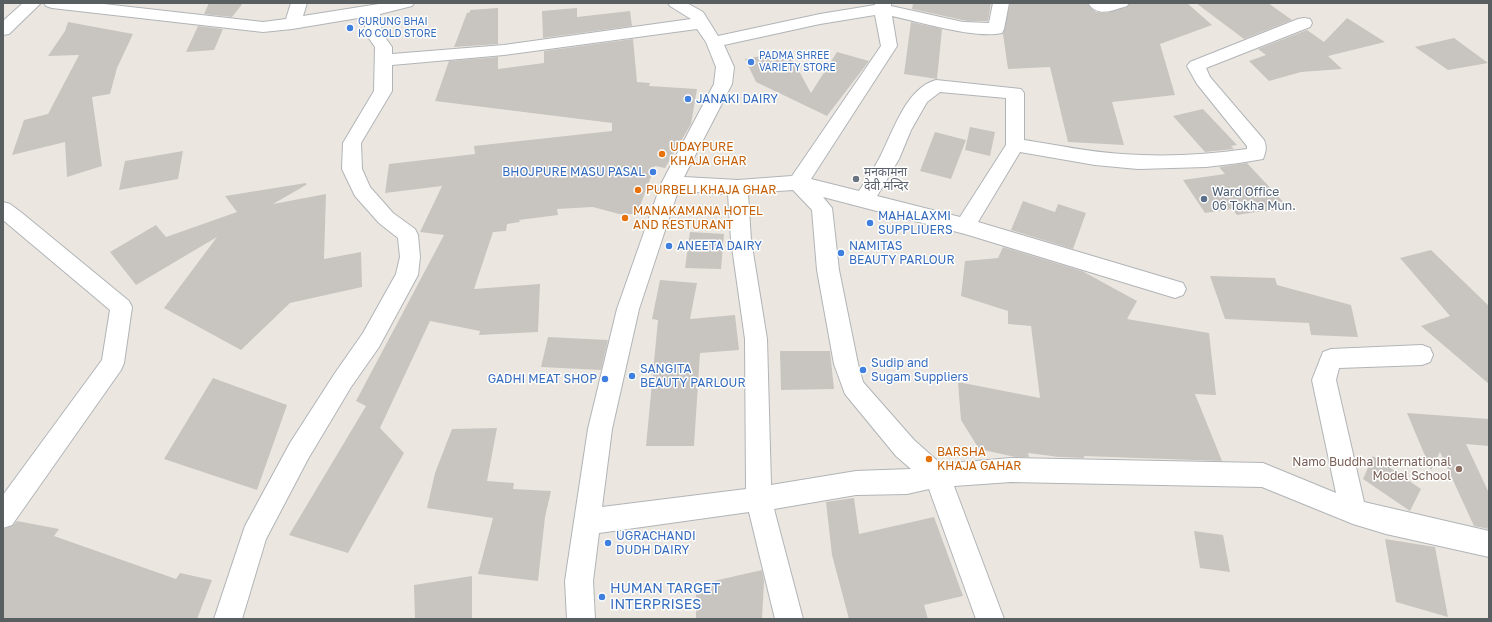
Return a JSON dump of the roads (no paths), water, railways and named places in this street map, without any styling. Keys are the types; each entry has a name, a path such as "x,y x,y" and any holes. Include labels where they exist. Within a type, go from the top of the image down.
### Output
{"street":[{"path":"3,30 33,3"},
{"path":"52,3 263,27 292,24 372,11 406,3"},
{"path":"292,24 299,3"},
{"path":"581,619 579,581 600,429 628,309 670,184 722,84 725,68 714,42 697,16 676,3"},
{"path":"714,42 882,6 963,27 996,29 1001,3"},
{"path":"1096,3 1103,8 1121,3"},
{"path":"798,183 889,46 890,37 882,6"},
{"path":"228,619 254,535 299,451 343,380 371,340 407,274 410,257 408,236 386,218 362,191 352,169 352,143 371,114 383,91 384,47 374,34 372,11"},
{"path":"384,60 517,49 702,23"},
{"path":"1015,145 1120,161 1164,163 1238,157 1256,154 1257,145 1203,80 1196,66 1304,23"},
{"path":"864,200 889,159 902,130 920,98 936,86 1015,93 1015,145 965,226"},
{"path":"798,183 822,208 828,270 846,364 854,387 905,448 936,476 990,619"},
{"path":"670,184 738,187 798,183 965,226 1175,289"},
{"path":"738,187 741,240 756,339 759,499 789,619"},
{"path":"3,209 121,307 113,363 3,516"},
{"path":"1353,512 1324,380 1331,359 1422,356"},
{"path":"587,522 759,499 856,483 907,482 936,476 1010,470 1263,475 1353,512 1386,521 1489,544"}],"place":[{"name":"GURUNG BHAI KO COLD STORE","path":"350,28"},
{"name":"PADMA SHREE VARIETY STORE","path":"751,62"},
{"name":"JANAKI DAIRY","path":"688,99"},
{"name":"UDAYPURE KHAJA GHAR","path":"662,154"},
{"name":"BHOJPURE MASU PASAL","path":"653,172"},
{"name":"मनकामना देवी मन्दिर","path":"856,179"},
{"name":"PURBELI KHAJA GHAR","path":"638,190"},
{"name":"Ward Office 06 Tokha Mun.","path":"1204,199"},
{"name":"MANAKAMANA HOTEL AND RESTURANT","path":"625,218"},
{"name":"MAHALAXMI SUPPLIUERS","path":"870,223"},
{"name":"ANEETA DAIRY","path":"669,246"},
{"name":"NAMITAS BEAUTY PARLOUR","path":"841,253"},
{"name":"Sudip and Sugam Suppliers","path":"863,370"},
{"name":"SANGITA BEAUTY PARLOUR","path":"632,376"},
{"name":"GADHI MEAT SHOP","path":"605,379"},
{"name":"BARSHA KHAJA GAHAR","path":"929,459"},
{"name":"Namo Buddha International Model School","path":"1459,469"},
{"name":"UGRACHANDI DUDH DAIRY","path":"608,543"},
{"name":"HUMAN TARGET INTERPRISES","path":"602,597"}]}
